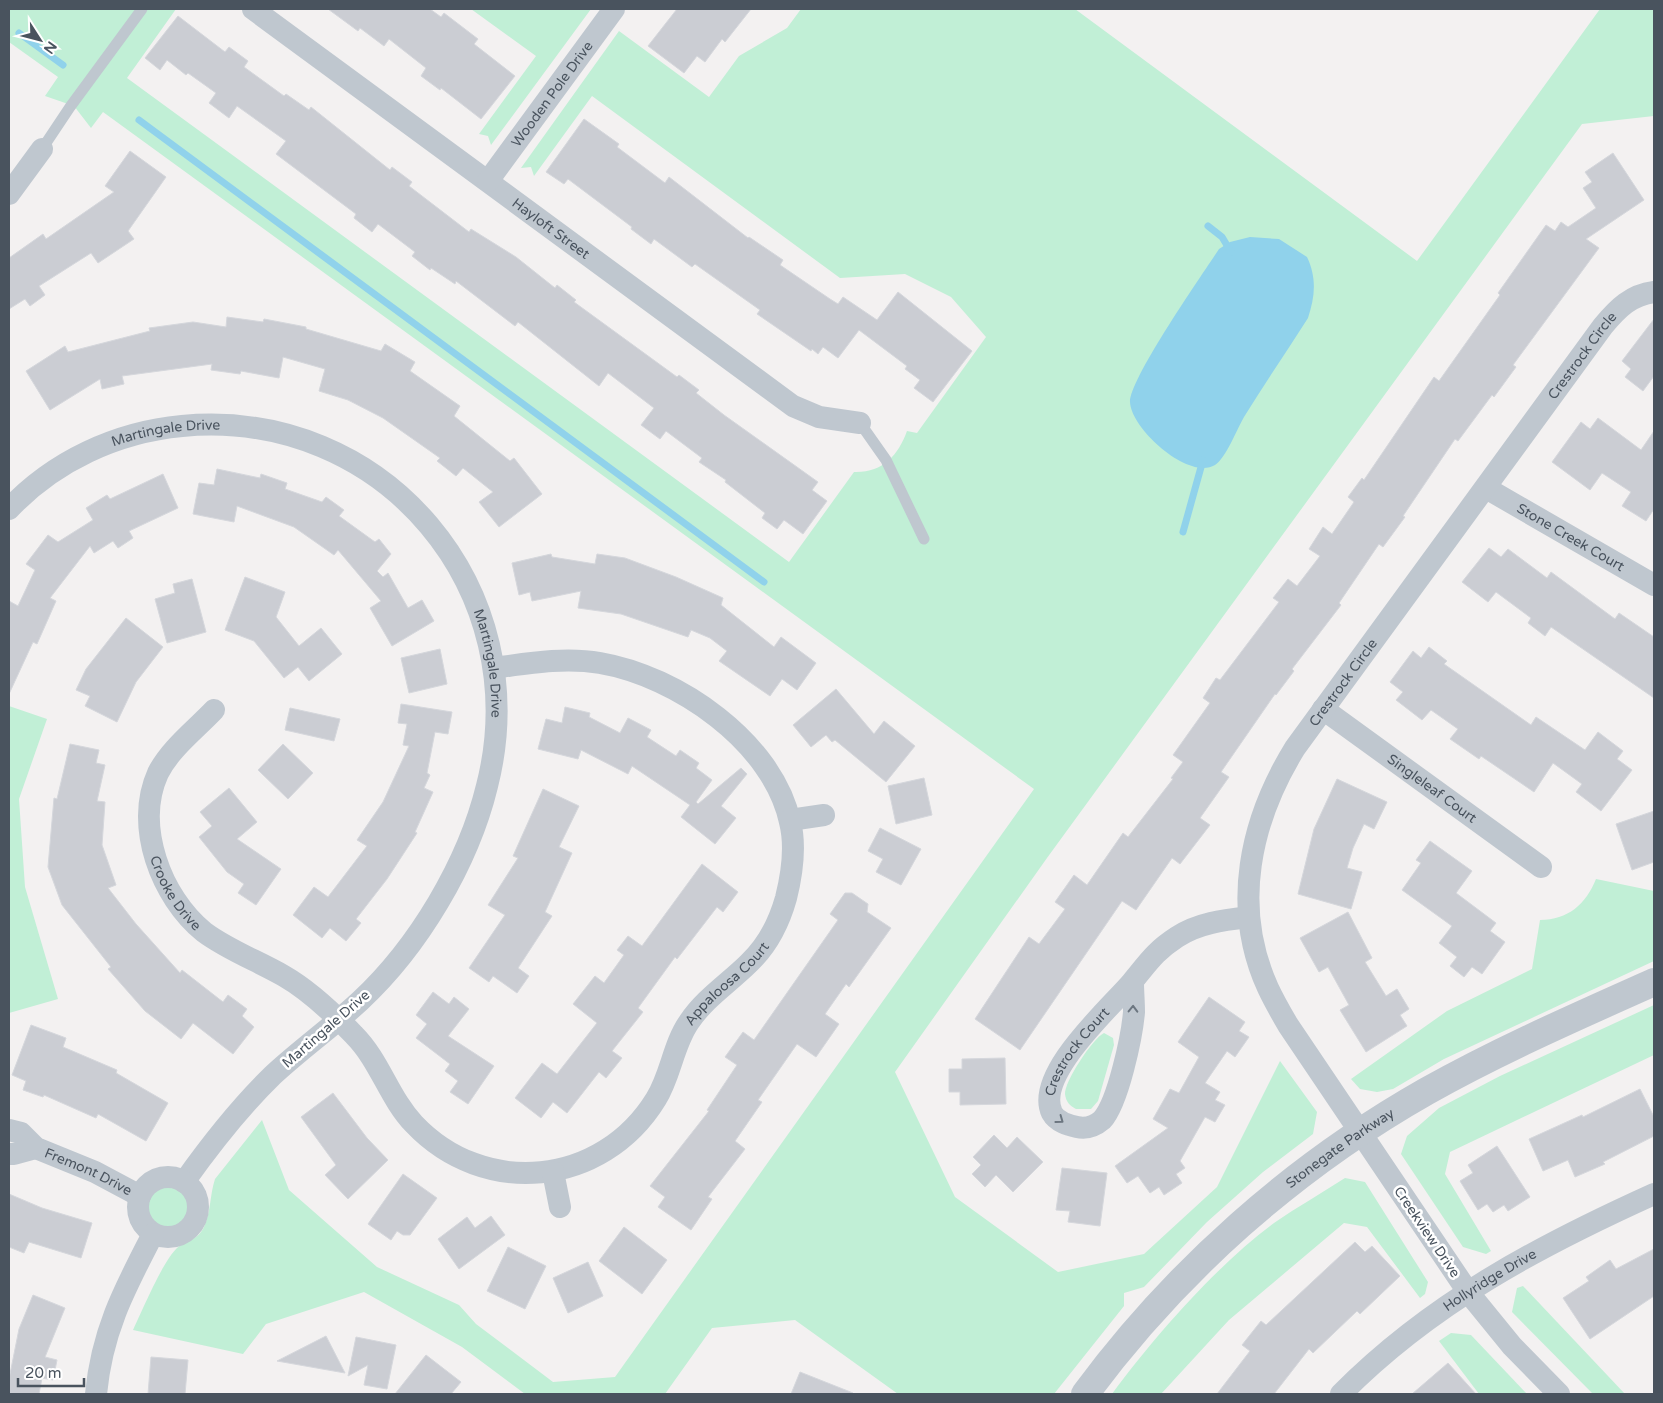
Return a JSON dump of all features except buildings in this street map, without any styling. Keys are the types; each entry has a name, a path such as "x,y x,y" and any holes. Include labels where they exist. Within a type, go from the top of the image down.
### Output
{"street":[{"name":"Hayloft Street","path":"254,9 793,406 819,418 860,424"},
{"name":"Wooden Pole Drive","path":"488,181 614,9"},
{"path":"9,194 42,149"},
{"name":"Crestrock Circle","path":"1360,1133 1288,1025 1268,988 1256,952 1249,917 1250,866 1260,820 1279,773 1323,709 1615,311 1628,300 1643,293 1654,292"},
{"name":"Martingale Drive","path":"9,508 29,488 62,466 101,445 138,433 173,426 228,423 287,434 331,450 371,472 392,487 441,540 465,576 482,618 494,668 497,714 493,761 484,800 467,846 427,920 409,946 379,982 338,1021 274,1074 244,1105 184,1182"},
{"name":"Stone Creek Court","path":"1486,488 1654,585"},
{"name":"Appaloosa Court","path":"338,1021 356,1036 374,1060 397,1103 410,1120 443,1149 483,1166 527,1173 553,1172 594,1158 616,1143 635,1126 657,1098 688,1023 702,1006 751,962 764,947 775,929 789,887 794,842 790,820 776,786 748,746 728,727 678,691 644,676 599,663 553,660 494,668"},
{"name":"Singleleaf Court","path":"1323,709 1541,867"},
{"name":"Crooke Drive","path":"214,710 169,756 158,774 152,791 150,834 159,868 177,900 203,931 300,986 338,1021"},
{"path":"790,820 824,815"},
{"name":"Crestrock Court","path":"1133,982 1134,1010 1131,1034 1114,1099 1102,1120 1084,1128 1061,1122 1053,1114 1050,1102 1050,1092 1057,1077 1085,1031 1133,982 1145,963 1178,936 1211,922 1249,917"},
{"name":"Stonegate Parkway","path":"1085,1394 1130,1339 1207,1255 1283,1189 1360,1133 1411,1100 1462,1072 1654,982"},
{"name":"Fremont Drive","path":"9,1130 21,1134 36,1148 94,1172 140,1196"},
{"name":"Creekview Drive","path":"1360,1133 1468,1292 1512,1346 1559,1394"},
{"name":"Fremont Drive","path":"9,1154 36,1148"},
{"path":"553,1172 560,1207"},
{"path":"168,1177 184,1182 196,1196 198,1205 194,1223 188,1230 171,1238 153,1234 147,1230 139,1218 140,1196 144,1188 159,1178 168,1177"},
{"name":"Hollyridge Drive","path":"1341,1394 1393,1347 1468,1292 1548,1244 1654,1194"},
{"path":"96,1394 101,1354 108,1331 153,1234"}],"lane":[{"path":"42,149 70,107 142,9"},
{"path":"860,424 886,460 924,539"}],"green space":[{"path":"9,9 176,9 127,78 789,562 854,472 873,470 881,466 894,455 907,431 917,433 986,337 951,297 905,274 840,278 592,96 534,176 531,167 521,168 619,31 709,97 739,56 787,28 801,9 1075,9 1417,261 1600,9 1654,9 1654,116 1582,124 1047,858 895,1072 955,1197 1058,1272 1144,1254 1217,1187 1280,1061 1317,1112 1313,1134 1263,1172 1207,1222 1144,1287 1124,1293 1124,1306 1054,1394 898,1394 795,1320 712,1328 665,1394 525,1394 462,1347 364,1292 266,1324 243,1354 133,1330 171,1254 202,1231 208,1215 215,1179 262,1120 289,1190 377,1267 459,1305 476,1324 553,1382 615,1377 1034,789 103,112 91,128 74,106 45,96 58,77 9,42"},
{"path":"471,9 591,9 491,145 488,136 479,134 536,56"},
{"path":"9,706 47,719 19,799 25,887 58,999 9,1013"},
{"path":"1596,879 1654,891 1654,961 1444,1059 1393,1089 1377,1092 1360,1089 1351,1079 1447,1011 1532,969 1540,920 1559,917 1575,909 1587,896"},
{"path":"1654,1005 1654,1055 1450,1152 1445,1174 1491,1251 1486,1254 1463,1247 1401,1154 1407,1136 1439,1108 1500,1076"},
{"path":"1104,1033 1113,1038 1114,1045 1098,1101 1091,1109 1076,1109 1067,1101 1066,1088 1087,1051"},
{"path":"1345,1178 1365,1182 1428,1282 1425,1294 1420,1298 1367,1227 1344,1223 1229,1320 1161,1394 1112,1394 1147,1349 1187,1303 1231,1259 1274,1223"},
{"path":"169,1186 181,1190 187,1196 191,1208 187,1220 181,1226 169,1230 157,1226 151,1220 147,1208 151,1196 157,1190"},
{"path":"1523,1286 1625,1394 1593,1394 1512,1312 1517,1288"},
{"path":"1451,1333 1471,1335 1527,1394 1479,1394 1439,1341"}],"water":[{"path":"1250,237 1279,239 1307,257 1314,280 1308,318 1244,417 1223,456 1215,465 1204,468 1191,466 1163,450 1140,425 1133,413 1130,402 1133,390 1154,350 1219,249 1230,242"}],"waterway":[{"path":"19,33 63,65"},
{"path":"139,120 764,582"},
{"path":"1208,226 1222,237 1231,252"},
{"path":"1183,532 1203,460"}]}
